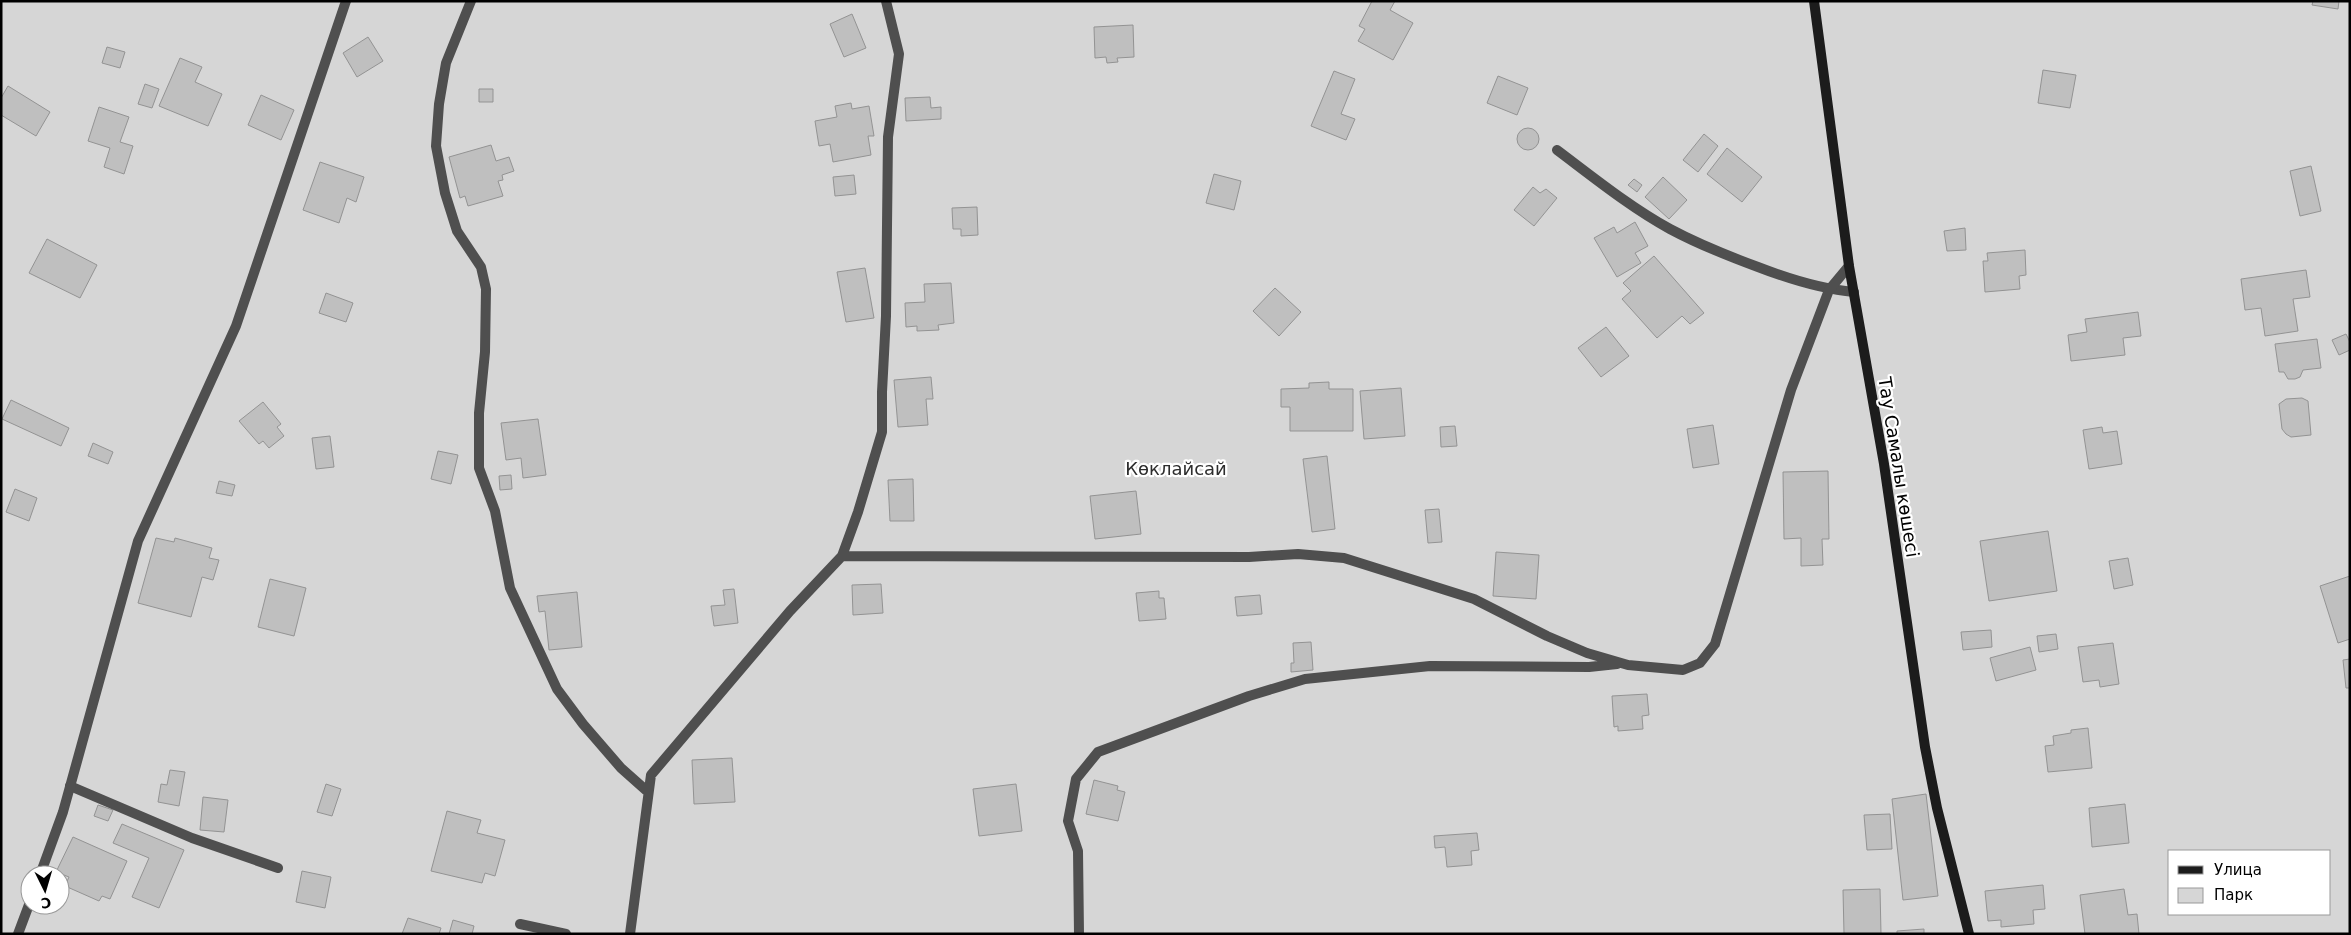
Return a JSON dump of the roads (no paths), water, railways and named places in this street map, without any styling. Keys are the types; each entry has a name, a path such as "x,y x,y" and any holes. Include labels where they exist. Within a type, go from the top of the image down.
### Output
{"street":[{"path":"43,865 70,786 138,541 236,326 346,1"},
{"path":"471,1 446,63 439,104 436,146 445,193 457,231 482,267 486,289 486,352 479,412 479,468 495,511 510,588 557,688 583,724 621,768 648,792"},
{"path":"630,934 651,775 790,610 842,556 858,512 882,432 886,316 888,137 899,54 886,1"},
{"name":"Тау Самалы көшесі","path":"1814,1 1849,266 1884,464 1925,747 1937,808 1969,934"},
{"path":"1557,150 1602,185 1669,228 1725,255 1793,280 1829,290 1854,292"},
{"path":"842,556 1249,557 1298,554 1344,558 1474,599 1547,636 1623,664 1656,669 1683,670 1700,663 1714,644 1791,390 1829,290 1849,266"},
{"path":"1080,934 1078,851 1068,821 1076,779 1098,752 1249,696 1305,679 1430,666 1589,667 1623,664"},
{"path":"70,786 192,838 278,868"},
{"path":"18,934 25,915"},
{"path":"520,924 566,934"}],"park label":[{"name":"Көклайсай","path":"1176,468"}]}
